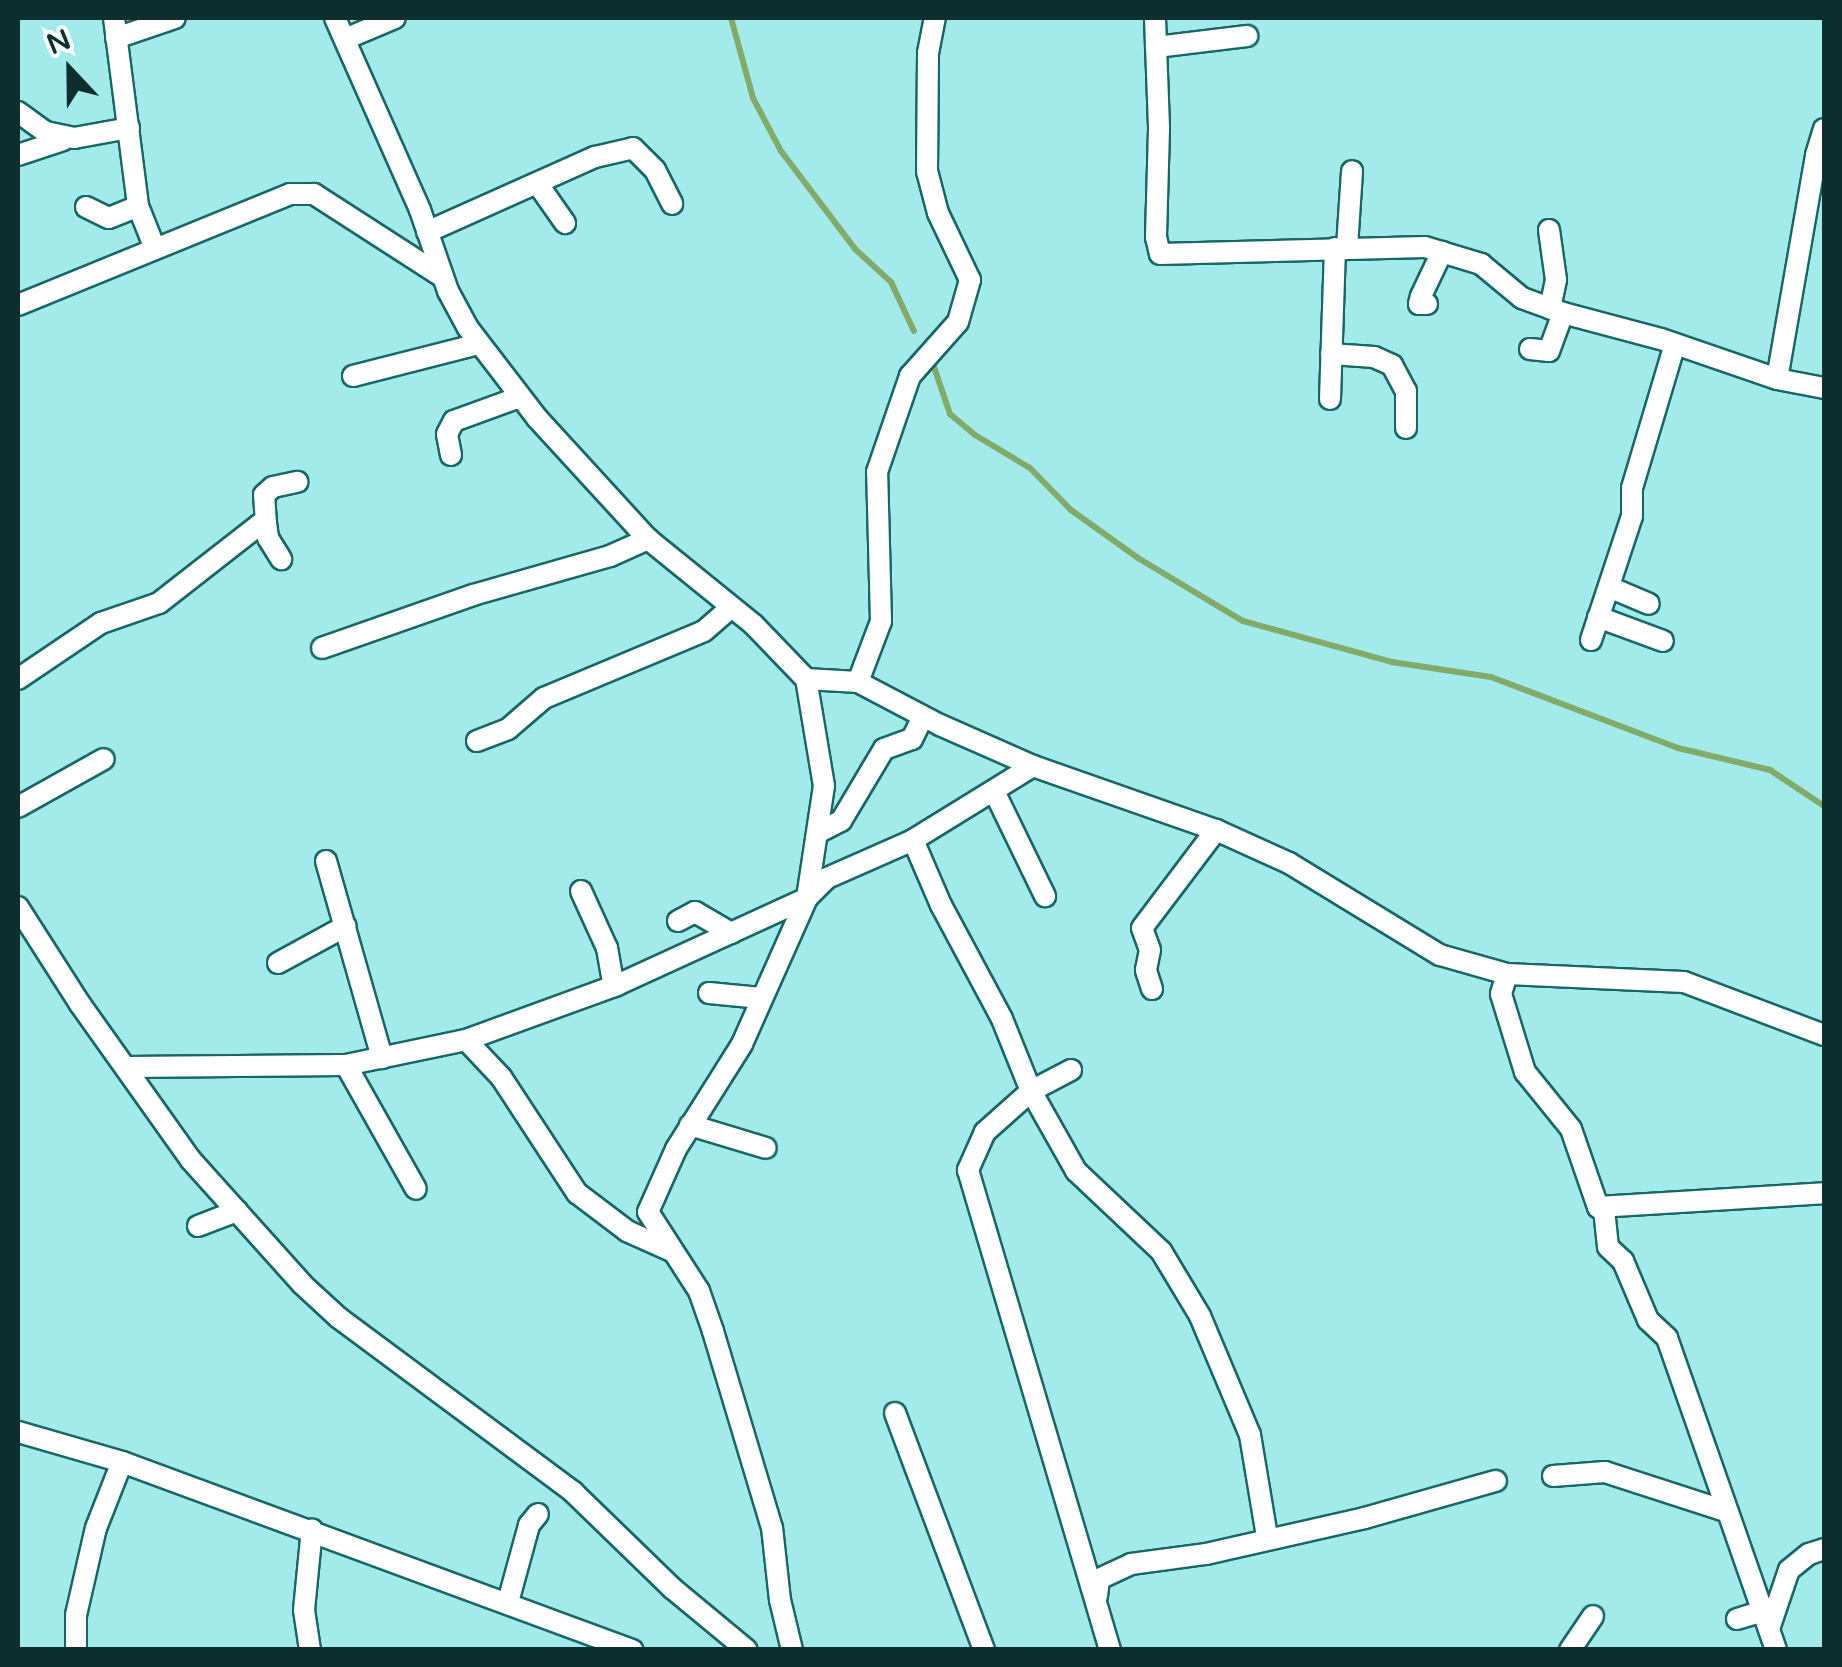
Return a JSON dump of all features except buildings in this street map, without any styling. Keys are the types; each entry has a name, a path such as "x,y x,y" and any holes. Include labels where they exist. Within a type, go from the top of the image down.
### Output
{"street":[{"path":"154,246 138,206 115,28 176,18"},
{"path":"335,18 443,277 479,344 520,397 648,539 752,624 806,680 824,786 807,898 742,1044 690,1126 648,1212 676,1253 708,1318 772,1528 780,1600 792,1650"},
{"path":"345,40 395,18"},
{"path":"858,682 881,621 876,556 877,472 910,376 958,322 970,280 938,213 927,171 928,53 934,18"},
{"path":"1155,18 1160,254 1425,247 1481,264 1522,298 1556,311 1777,378 1824,388"},
{"path":"1156,47 1247,36"},
{"path":"18,112 46,132 74,138"},
{"path":"18,154 129,128"},
{"path":"1777,378 1824,128"},
{"path":"427,232 595,157 633,148 655,170 672,204"},
{"path":"1330,399 1330,354 1352,171"},
{"path":"537,184 565,223"},
{"path":"18,305 154,246 290,194 314,194 443,277"},
{"path":"86,206 109,218 138,206"},
{"path":"1530,349 1548,351 1556,311 1556,280 1548,230"},
{"path":"1428,304 1419,304 1442,252"},
{"path":"353,376 479,344"},
{"path":"1591,640 1632,516 1632,488 1675,344"},
{"path":"1330,354 1374,357 1392,365 1406,390 1406,428"},
{"path":"451,454 447,434 454,421 520,397"},
{"path":"280,560 268,538 264,495 272,487 297,482"},
{"path":"18,679 101,623 159,603 266,523"},
{"path":"322,648 473,595 610,556 648,539"},
{"path":"1609,587 1649,604"},
{"path":"478,741 508,729 544,698 704,631 730,608"},
{"path":"1598,617 1663,641"},
{"path":"806,680 858,682 1033,766 1216,830 1289,863 1440,955 1507,974 1684,982 1824,1034"},
{"path":"819,832 841,821 884,749 912,739 923,716"},
{"path":"18,806 104,759"},
{"path":"126,1066 346,1065 466,1040 614,986 807,898 827,878 913,840 1033,766"},
{"path":"994,791 1045,896"},
{"path":"1152,989 1146,970 1150,950 1142,928 1216,830"},
{"path":"913,840 940,905 1002,1020 1030,1091 1076,1171 1160,1252 1194,1304 1250,1435 1267,1537"},
{"path":"326,861 382,1058"},
{"path":"580,891 607,948 614,986"},
{"path":"18,906 190,1158 302,1284 339,1318 573,1492 672,1588 747,1650"},
{"path":"678,920 695,912 731,933"},
{"path":"278,963 346,926"},
{"path":"1507,974 1501,994 1524,1072 1571,1128 1598,1208 1638,1202 1824,1193"},
{"path":"709,993 761,998"},
{"path":"466,1040 501,1077 577,1193 626,1231 676,1253"},
{"path":"346,1065 416,1189"},
{"path":"1071,1070 1030,1091 985,1132 968,1170 1029,1364 1070,1520 1110,1650"},
{"path":"690,1126 766,1148"},
{"path":"1604,1209 1608,1247 1623,1261 1648,1320 1667,1338 1776,1650"},
{"path":"198,1226 237,1211"},
{"path":"895,1413 984,1650"},
{"path":"18,1432 122,1462 312,1529 508,1602 597,1644 632,1650"},
{"path":"76,1650 76,1615 96,1528 122,1462"},
{"path":"1553,1476 1606,1472 1728,1512"},
{"path":"1097,1598 1099,1579 1131,1564 1206,1554 1267,1537 1364,1518 1496,1481"},
{"path":"508,1602 528,1525 538,1514"},
{"path":"310,1650 304,1610 312,1529"},
{"path":"1766,1619 1790,1570 1808,1554 1824,1549"},
{"path":"1747,1561 1790,1570"},
{"path":"1570,1650 1593,1616"},
{"path":"1737,1620 1766,1619"}],"waterway":[{"path":"731,18 753,98 781,151 855,249 891,282 914,331"},
{"path":"933,364 950,414 975,435 1030,468 1071,510 1138,558 1243,621 1392,662 1491,677 1678,748 1770,770 1824,806"}]}
